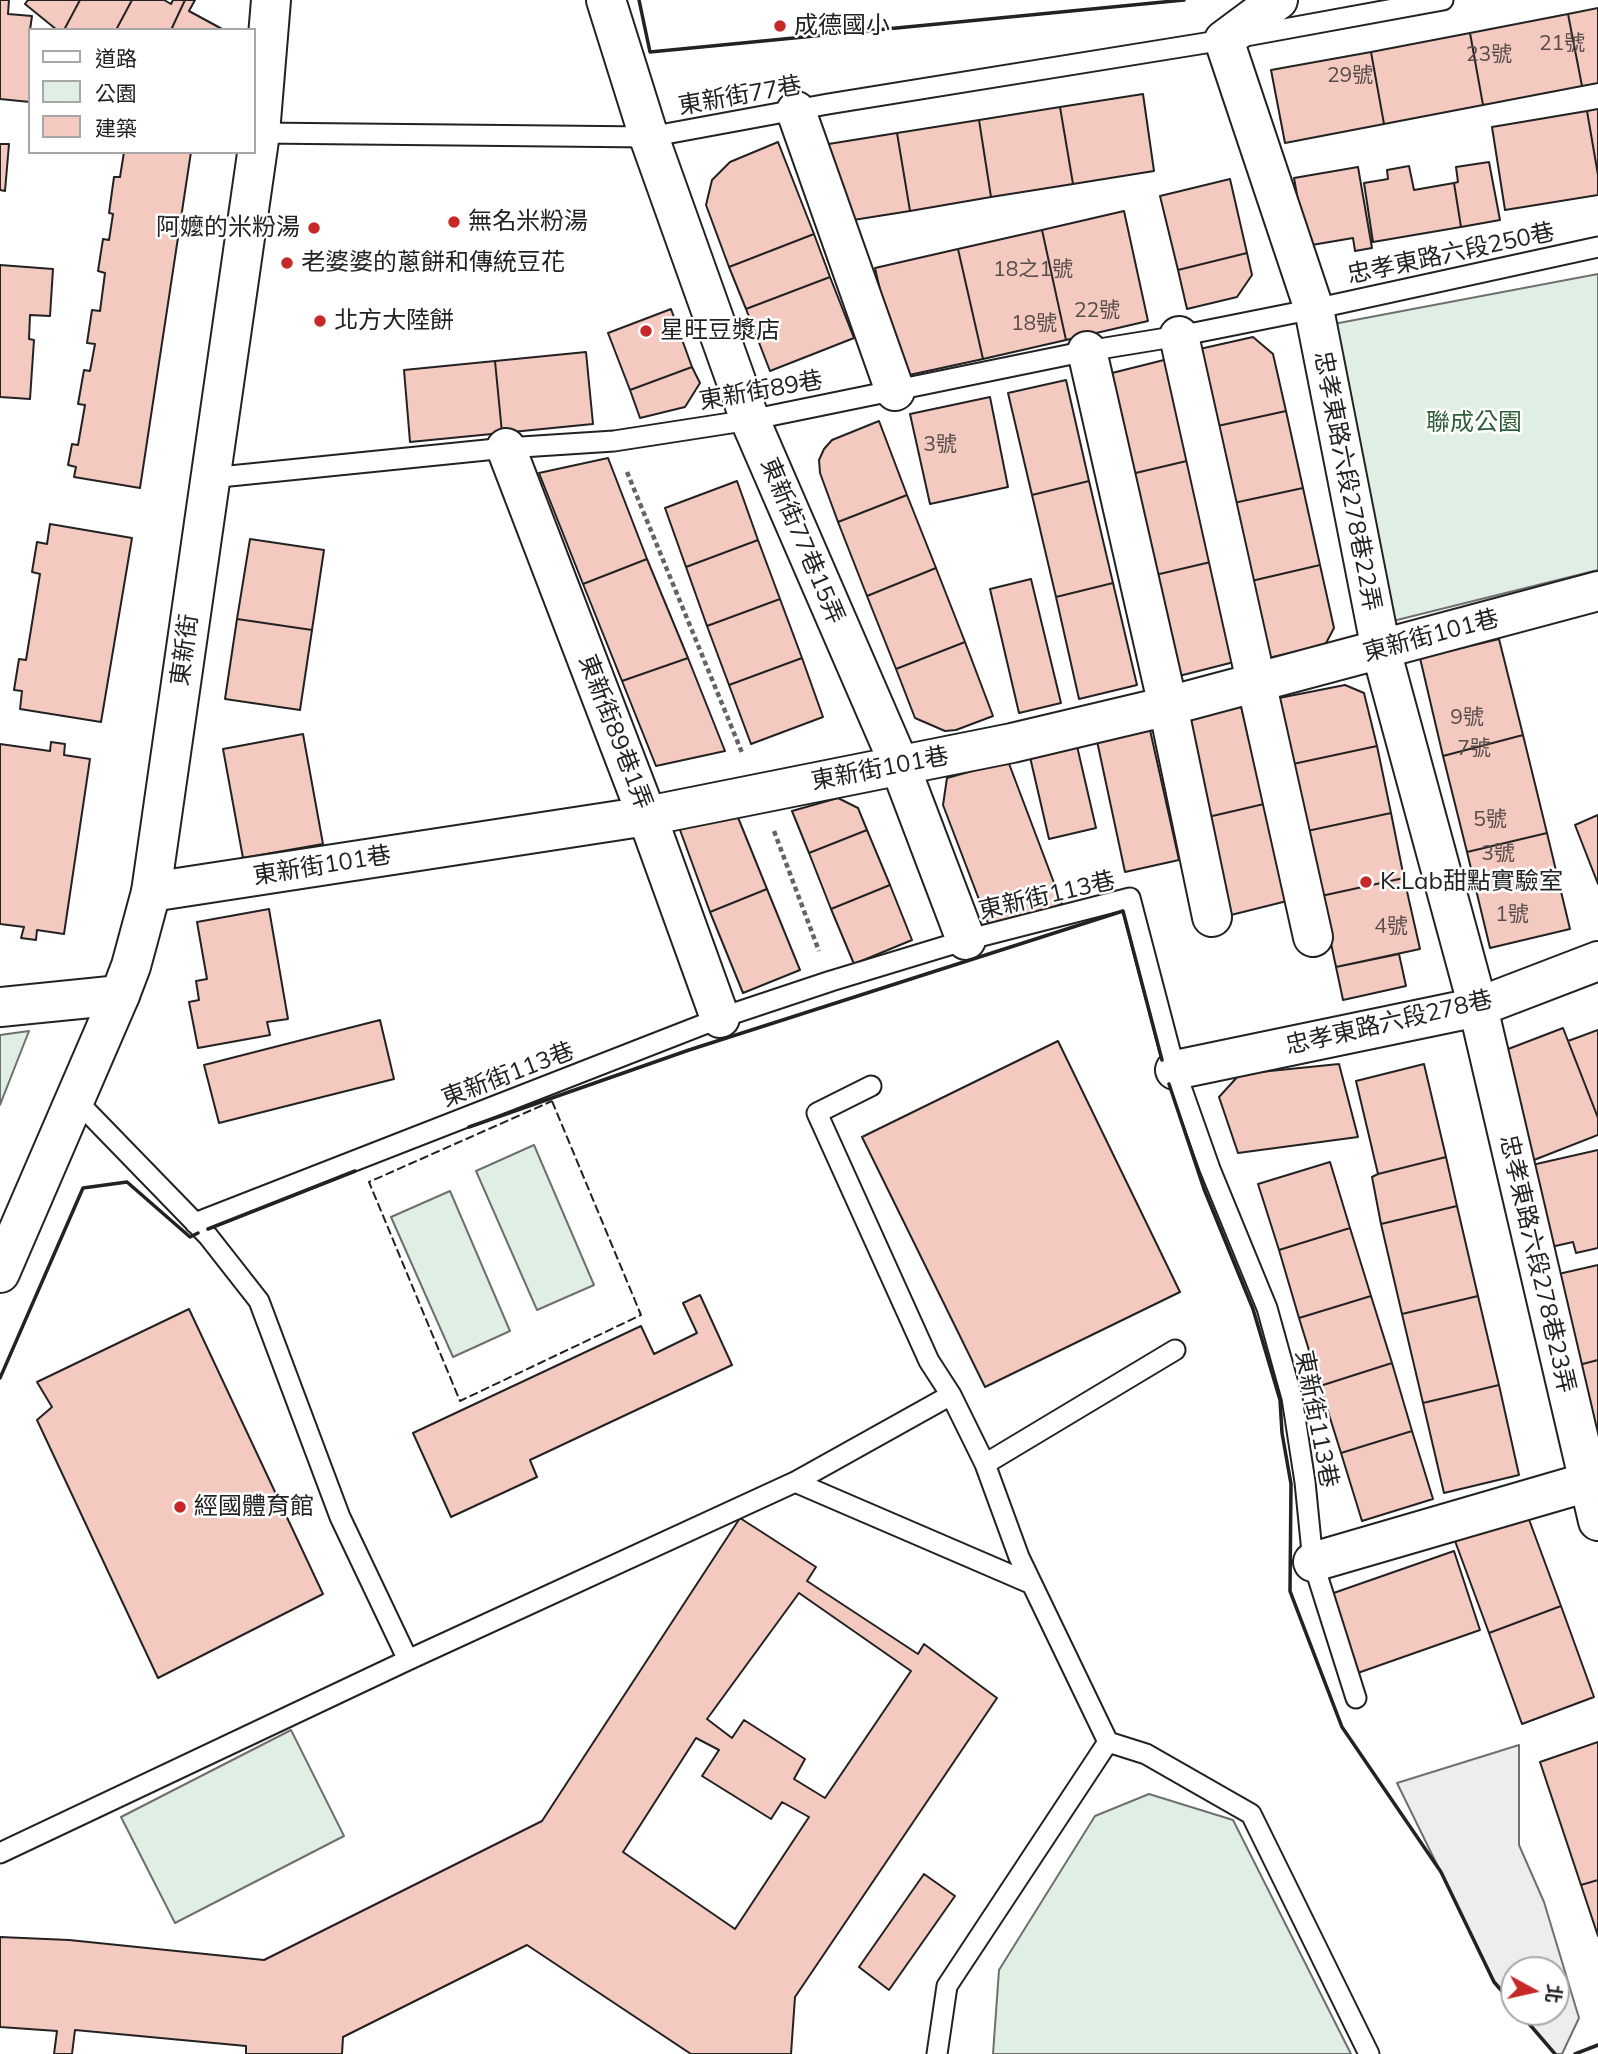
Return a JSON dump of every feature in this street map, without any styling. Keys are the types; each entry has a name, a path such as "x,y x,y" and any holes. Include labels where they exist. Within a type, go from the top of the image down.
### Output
{"street":[{"name":"東新街","path":"0,1273 120,995 131,967 150,892 260,133 271,0"},
{"name":"東新街77巷15弄","path":"607,0 649,137 750,420 900,766 966,940"},
{"path":"1224,40 1278,0"},
{"name":"忠孝東路六段278巷22弄","path":"1224,40 1314,309 1381,650 1478,1007"},
{"path":"796,111 895,391"},
{"path":"1179,336 1313,937"},
{"path":"1087,351 1168,706 1212,917"},
{"name":"東新街89巷1弄","path":"506,448 647,816 720,1018"},
{"name":"東新街101巷","path":"150,892 647,816 1012,743 1168,706 1598,591"},
{"name":"忠孝東路六段278巷","path":"1175,1070 1478,1007 1598,961"},
{"path":"0,1007 120,995"},
{"name":"忠孝東路六段278巷23弄","path":"1478,1007 1598,1521"},
{"path":"1313,1562 1588,1482"}],"lane":[{"name":"東新街77巷","path":"260,133 649,137 842,102 1224,40 1443,0"},
{"name":"忠孝東路六段250巷","path":"1314,309 1598,247"},
{"name":"東新街89巷","path":"210,478 506,448 614,441 750,420 1087,351 1314,309"},
{"name":"東新街113巷","path":"195,1223 720,1018 966,940 1130,898 1175,1070 1210,1169 1267,1308 1278,1346 1297,1423 1313,1562 1356,1698"},
{"path":"871,1086 817,1113 929,1361 951,1395 985,1464 1020,1557 1108,1742 1146,1754 1251,1814 1369,2054"},
{"path":"75,1099 208,1236 259,1301 340,1517 408,1660"},
{"path":"985,1464 1175,1350"},
{"path":"0,1853 408,1660 795,1482 951,1395"},
{"path":"795,1482 1032,1584"},
{"path":"937,2054 947,1986 1108,1742"}],"path":[{"path":"614,441 759,794 831,981"}],"green space":[{"name":"聯成公園","path":"1598,274 1598,570 1393,621 1323,326"},
{"path":"29,1031 0,1105 0,1035"},
{"path":"534,1145 594,1285 537,1310 476,1171"},
{"path":"450,1191 510,1331 453,1357 391,1217"},
{"path":"291,1730 344,1836 175,1923 121,1817"},
{"path":"1149,1794 1233,1820 1351,2054 993,2054 999,1970 1095,1816"}],"shaded area":[{"path":"1519,1745 1519,1845 1544,1902 1560,1956 1500,1956 1500,1988 1494,1981 1397,1783"},
{"path":"1570,1988 1579,2018 1562,2054 1555,2054 1531,2026 1570,2026"}],"building":[{"path":"0,0 9,0 8,14 32,16 30,28 28,28 28,102 0,99"},
{"path":"28,0 80,0 65,28 55,28 25,4"},
{"path":"80,0 132,0 117,28 65,28"},
{"path":"132,0 164,0 171,4 173,0 185,0 172,28 117,28"},
{"path":"185,0 195,0 189,11 220,28 172,28"},
{"path":"1598,8 1598,83 1582,86 1568,14"},
{"path":"1568,14 1582,86 1483,105 1470,33"},
{"path":"1470,33 1483,105 1384,124 1371,52"},
{"path":"1371,52 1384,124 1285,143 1271,70"},
{"path":"1143,94 1154,171 1073,184 1060,107"},
{"path":"1060,107 1073,184 991,197 979,120"},
{"path":"1598,109 1598,175 1587,111"},
{"path":"1587,111 1598,175 1598,195 1505,210 1492,127"},
{"path":"979,120 991,197 910,211 897,133"},
{"path":"897,133 910,211 828,224 816,146"},
{"path":"778,142 814,234 729,267 706,205 712,180 730,162"},
{"path":"0,144 9,144 5,191 0,190"},
{"path":"124,154 191,154 140,488 74,477 76,467 68,465 72,444 78,445 85,405 78,404 84,370 90,371 95,344 87,343 92,310 100,311 105,273 98,271 103,239 109,240 113,214 109,213 114,177 120,177"},
{"path":"1489,162 1500,220 1461,227 1454,183 1458,182 1456,167"},
{"path":"1409,166 1414,190 1454,183 1461,227 1373,242 1364,183 1388,179 1387,170"},
{"path":"1358,167 1372,248 1355,251 1353,238 1306,246 1294,178"},
{"path":"1230,179 1247,253 1178,270 1160,196"},
{"path":"1124,211 1148,321 1066,340 1042,230"},
{"path":"1042,230 1066,340 983,359 958,249"},
{"path":"814,234 830,277 746,309 729,267"},
{"path":"958,249 983,359 900,377 875,268"},
{"path":"1247,253 1252,275 1237,297 1187,309 1178,270"},
{"path":"0,265 53,269 50,316 30,315 29,339 34,340 30,399 0,397"},
{"path":"830,277 854,338 770,371 746,309"},
{"path":"671,309 692,367 630,390 608,333"},
{"path":"1253,337 1273,354 1286,411 1213,427 1195,350"},
{"path":"586,352 593,424 502,433 495,361"},
{"path":"1168,359 1191,460 1127,475 1104,375"},
{"path":"495,361 502,433 410,442 404,370"},
{"path":"692,367 700,383 685,407 640,418 630,390"},
{"path":"1066,380 1089,481 1032,495 1008,393"},
{"path":"990,397 1008,487 930,504 910,414"},
{"path":"1286,411 1303,488 1229,504 1213,427"},
{"path":"879,421 907,495 838,522 820,473 819,460 832,440"},
{"path":"608,458 647,559 583,584 539,473"},
{"path":"1191,460 1215,561 1151,576 1127,475"},
{"path":"737,481 758,540 686,567 665,508"},
{"path":"1089,481 1113,583 1056,597 1032,495"},
{"path":"1303,488 1320,565 1247,582 1229,504"},
{"path":"907,495 936,568 867,596 838,522"},
{"path":"50,524 132,538 101,722 20,709 22,691 14,690 19,659 26,660 40,574 32,572 37,542 47,544"},
{"path":"250,539 324,550 312,630 237,619"},
{"path":"758,540 780,599 707,626 686,567"},
{"path":"647,559 688,658 622,681 583,584"},
{"path":"1215,561 1238,661 1175,677 1151,576"},
{"path":"1320,565 1334,628 1325,645 1264,659 1247,582"},
{"path":"936,568 965,642 896,669 867,596"},
{"path":"1031,579 1061,703 1019,713 990,589"},
{"path":"1113,583 1137,685 1079,699 1056,597"},
{"path":"780,599 802,658 729,685 707,626"},
{"path":"237,619 312,630 300,710 225,699"},
{"path":"1499,639 1523,735 1443,756 1420,658"},
{"path":"965,642 993,716 956,730 945,731 915,718 896,669"},
{"path":"688,658 725,751 656,766 622,681"},
{"path":"802,658 823,717 751,744 729,685"},
{"path":"1345,685 1364,693 1377,746 1293,764 1279,698"},
{"path":"1241,706 1264,804 1208,817 1185,719"},
{"path":"1150,730 1179,860 1125,872 1097,741"},
{"path":"303,734 323,844 243,858 223,749"},
{"path":"1523,735 1547,833 1467,852 1443,756"},
{"path":"51,742 65,744 64,755 90,759 64,934 37,930 36,940 21,938 24,927 0,924 0,744 50,751"},
{"path":"1077,746 1096,828 1049,839 1030,757"},
{"path":"1377,746 1391,813 1307,831 1293,764"},
{"path":"1008,761 1062,904 991,931 943,805 947,778"},
{"path":"838,798 858,808 867,830 809,853 792,811"},
{"path":"1264,804 1287,901 1231,915 1208,817"},
{"path":"1391,813 1404,878 1321,896 1307,831"},
{"path":"737,815 767,889 710,912 676,819"},
{"path":"1598,815 1598,884 1575,825"},
{"path":"867,830 890,885 831,909 809,853"},
{"path":"1547,833 1570,929 1490,948 1467,852"},
{"path":"1404,878 1420,949 1336,967 1321,896"},
{"path":"890,885 912,940 854,964 831,909"},
{"path":"767,889 800,970 743,993 710,912"},
{"path":"269,909 288,1019 267,1022 270,1035 198,1048 189,1002 199,1000 196,981 207,979 197,922"},
{"path":"1399,954 1406,986 1343,1000 1336,967"},
{"path":"380,1020 394,1079 219,1123 204,1065"},
{"path":"1563,1028 1598,1118 1598,1135 1534,1160 1499,1069 1503,1051"},
{"path":"1598,1030 1598,1118 1568,1041"},
{"path":"1058,1041 1180,1292 985,1387 862,1137"},
{"path":"1339,1064 1358,1137 1238,1153 1219,1097 1240,1074"},
{"path":"1424,1064 1446,1157 1378,1174 1356,1081"},
{"path":"1598,1150 1598,1248 1576,1253 1573,1242 1542,1249 1523,1167"},
{"path":"1446,1157 1457,1206 1381,1224 1372,1177"},
{"path":"1330,1162 1350,1228 1279,1250 1258,1184"},
{"path":"1457,1206 1478,1296 1402,1314 1381,1224"},
{"path":"1350,1228 1371,1296 1299,1318 1279,1250"},
{"path":"1598,1265 1598,1360 1575,1366 1554,1275"},
{"path":"700,1295 732,1365 530,1460 537,1477 451,1517 413,1433 641,1326 654,1354 697,1333 683,1303"},
{"path":"1371,1296 1392,1363 1320,1386 1299,1318"},
{"path":"1478,1296 1499,1385 1423,1403 1402,1314"},
{"name":"經國體育館","path":"189,1309 323,1594 158,1678 37,1420 52,1407 37,1382"},
{"path":"1598,1360 1598,1457 1575,1366"},
{"path":"1392,1363 1412,1431 1341,1453 1320,1386"},
{"path":"1499,1385 1519,1475 1444,1493 1423,1403"},
{"path":"1412,1431 1433,1499 1362,1521 1341,1453"},
{"path":"1527,1514 1561,1606 1489,1633 1455,1541"},
{"path":"740,1518 816,1567 807,1581 918,1654 924,1644 997,1698 795,1997 791,2054 691,2054 527,1945 343,2037 342,2054 246,2054 246,2046 75,2030 72,2054 54,2054 57,2031 0,2027 0,1937 69,1940 264,1960 542,1821","holes":["799,1593 911,1671 825,1798 794,1779 805,1759 744,1720 732,1738 707,1719","696,1738 719,1750 702,1776 771,1819 782,1802 809,1817 735,1929 623,1852"]},
{"path":"1454,1551 1480,1630 1352,1675 1325,1596"},
{"path":"1561,1606 1594,1697 1522,1724 1489,1633"},
{"path":"1598,1742 1598,1880 1581,1885 1540,1762"},
{"path":"924,1874 955,1896 889,1990 859,1967"},
{"path":"1598,1880 1598,1936 1581,1885"}],"fence":[{"path":"552,1101 641,1315 460,1401 369,1182 552,1101"}],"wall":[{"path":"639,0 650,52 1184,0"},
{"path":"469,1127 689,1050 1123,911 1162,1060"},
{"path":"1169,1084 1204,1189 1253,1309 1280,1400 1282,1433 1291,1484 1290,1591 1342,1727 1441,1872 1494,1982 1500,1989"},
{"path":"208,1229 355,1171"},
{"path":"0,1378 83,1188 127,1182 190,1237 198,1233"},
{"path":"1531,2026 1555,2054"},
{"path":"1575,2054 1598,2045"}],"place":[{"name":"成德國小","path":"780,26"},
{"name":"無名米粉湯","path":"454,222"},
{"name":"阿嬤的米粉湯","path":"314,228"},
{"name":"老婆婆的蔥餅和傳統豆花","path":"287,263"},
{"name":"北方大陸餅","path":"320,321"},
{"name":"星旺豆漿店","path":"646,331"},
{"name":"K.Lab甜點實驗室","path":"1366,882"},
{"name":"經國體育館","path":"180,1507"}]}
